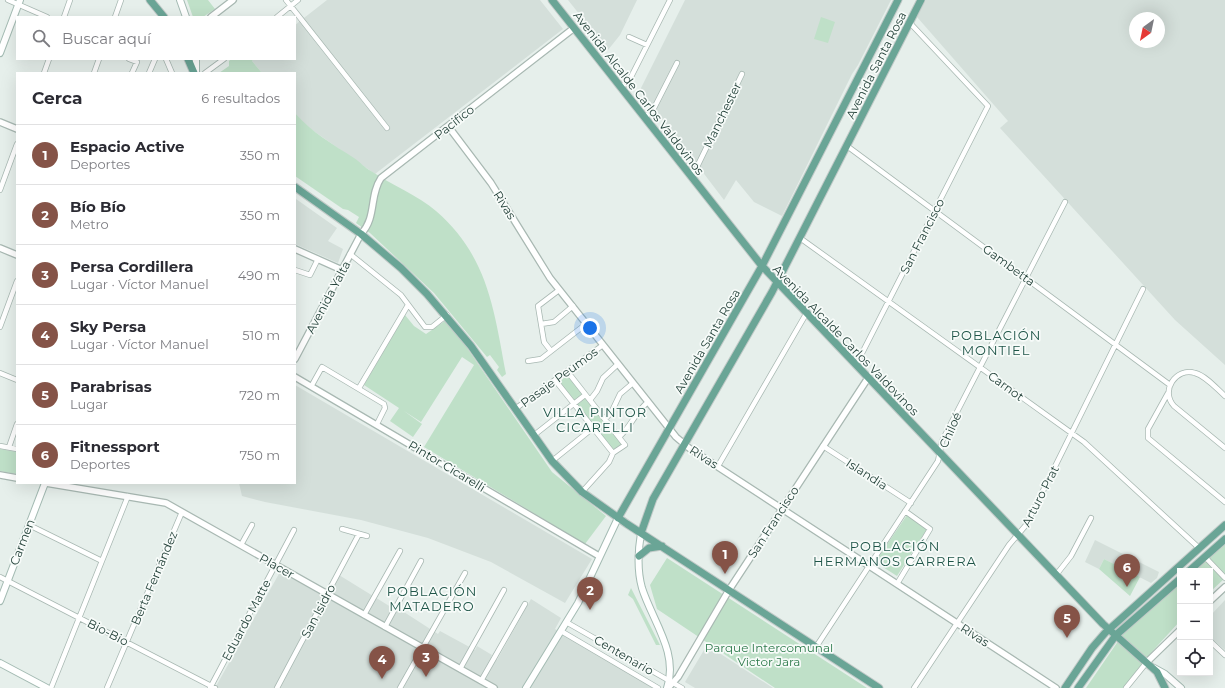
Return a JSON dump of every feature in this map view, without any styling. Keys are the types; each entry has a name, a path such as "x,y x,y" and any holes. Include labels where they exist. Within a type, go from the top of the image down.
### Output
{"main road":[{"path":"150,0 163,16"},
{"path":"180,0 186,16"},
{"name":"Avenida Alcalde Carlos Valdovinos","path":"552,0 762,266 806,314 1109,629 1156,670 1165,674 1181,688"},
{"name":"Avenida Santa Rosa","path":"526,688 561,631 580,597 618,518 762,266 898,0"},
{"name":"Avenida Santa Rosa","path":"671,682 668,652 642,587 639,573 641,533 645,517 653,499 777,282 921,0"},
{"path":"0,53 19,2"},
{"path":"188,60 194,72"},
{"path":"195,72 196,60"},
{"path":"296,188 361,234 401,268 447,315 471,346 552,462 582,492 627,524 879,688"},
{"name":"Carmen","path":"0,601 45,484"},
{"path":"627,524 637,523 645,517"},
{"path":"1065,688 1092,648 1109,629 1225,525"},
{"path":"1192,568 1225,539"},
{"path":"639,556 648,548 662,546"},
{"path":"1078,688 1116,635 1177,581"},
{"path":"0,663 47,688"},
{"path":"1156,670 1165,688"},
{"name":"San Francisco","path":"668,688 671,682"}],"street":[{"path":"8,0 19,2 46,16"},
{"path":"64,16 70,0"},
{"path":"115,16 121,0"},
{"path":"212,16 233,0"},
{"path":"286,0 387,128"},
{"path":"278,16 298,0"},
{"path":"621,88 628,82 670,0"},
{"name":"San Francisco","path":"856,365 988,106 910,23"},
{"name":"Pacifico","path":"361,234 371,217 375,190 382,178 574,28"},
{"path":"629,37 647,45"},
{"path":"44,72 49,60"},
{"path":"94,72 99,60"},
{"path":"132,72 134,60"},
{"path":"149,72 155,60"},
{"path":"166,60 170,72"},
{"path":"206,72 223,60"},
{"path":"644,117 652,112 677,63"},
{"name":"Manchester","path":"690,175 696,169 742,74"},
{"path":"0,122 16,129"},
{"name":"Rivas","path":"448,126 491,182 550,278 669,429 684,444 1056,688"},
{"name":"Gambetta","path":"847,146 1170,385"},
{"path":"0,190 16,147"},
{"name":"Chiloé","path":"816,647 938,461 941,444 1066,202"},
{"name":"Avenida Yalta","path":"296,357 361,234"},
{"name":"Carnot","path":"800,238 1072,433 1092,449 1199,548"},
{"path":"0,248 16,255"},
{"path":"296,249 342,270"},
{"path":"350,254 393,286 425,327 432,327 447,315"},
{"path":"296,270 310,275 318,259"},
{"path":"0,327 16,284"},
{"name":"Arturo Prat","path":"914,688 1009,545 1028,521 1143,289"},
{"path":"551,351 544,342 538,306 559,290"},
{"path":"359,388 408,305"},
{"path":"541,324 554,322 573,306"},
{"path":"718,466 806,314"},
{"path":"528,361 541,359 586,324"},
{"name":"Pasaje Peumos","path":"515,409 603,345"},
{"path":"590,400 597,392 603,378 618,364"},
{"path":"312,385 322,367 359,388 384,404 385,408 377,424"},
{"path":"567,371 625,445 613,454 609,462 582,492"},
{"path":"1225,396 1203,377 1192,372 1180,375 1170,385 1168,393 1148,429 1148,438 1225,502"},
{"path":"0,373 16,380"},
{"name":"Pintor Cicarelli","path":"296,377 312,385 599,556"},
{"name":"San Francisco","path":"671,682 782,508 868,378"},
{"path":"555,380 613,454"},
{"path":"605,419 611,413 620,394 633,383"},
{"path":"1168,393 1174,406 1225,448"},
{"path":"533,436 586,395"},
{"path":"619,437 625,432 637,412 648,402"},
{"path":"8,447 16,427"},
{"path":"552,462 593,428"},
{"path":"0,446 16,449"},
{"name":"Islandia","path":"823,446 911,503"},
{"path":"0,475 16,478"},
{"name":"Placer","path":"51,484 166,503 494,688"},
{"path":"51,688 128,496"},
{"path":"897,584 930,529 905,511"},
{"name":"Berta Fernández","path":"106,688 182,512"},
{"path":"1056,575 1071,556 1090,518"},
{"path":"29,525 102,561"},
{"path":"241,545 252,525"},
{"path":"342,529 366,536"},
{"name":"Eduardo Matte","path":"212,687 294,530"},
{"name":"San Isidro","path":"277,688 359,534"},
{"path":"364,615 400,552"},
{"path":"1205,557 1225,578"},
{"path":"385,627 421,561"},
{"path":"400,688 465,573"},
{"name":"Bio-Bio","path":"0,577 126,641 212,687"},
{"path":"1213,598 1225,587"},
{"path":"460,669 504,590"},
{"path":"481,681 525,604"},
{"name":"Centenario","path":"566,622 682,688"},
{"name":"Centenario","path":"561,631 658,688"},
{"path":"1126,688 1147,662 1177,633"},
{"path":"1213,644 1225,655"}],"shaded area":[{"path":"327,0 540,0 563,29 375,174 305,125 296,114 296,72 261,72 252,61 296,60 296,24"},
{"path":"568,0 637,0 620,35 608,50"},
{"path":"685,0 891,0 852,74 782,216 754,202 736,180 724,200 640,90"},
{"path":"926,0 1225,0 1225,365 1175,320 1000,128 1008,121 917,17"},
{"path":"296,199 337,228 328,241 343,249 338,263 296,244"},
{"path":"296,386 592,559 565,603 491,562 428,538 361,520 265,502 242,496 239,484 296,484"},
{"path":"1095,540 1159,572 1157,578 1151,583 1104,559 1099,569 1085,562"},
{"path":"280,572 327,598 339,575 399,612 401,610 438,634 440,631 475,650 477,646 492,655 491,657 497,660 531,599 561,618 555,629 655,688 215,688"},
{"path":"1225,600 1225,650 1213,640 1213,613"},
{"path":"707,645 773,688 695,688 685,682"}],"green space":[{"path":"187,0 208,0 215,9 204,16 193,16"},
{"path":"821,17 835,22 828,43 814,39"},
{"path":"253,60 252,61 261,72 220,72 229,66 229,61"},
{"path":"296,114 315,132 369,170 413,195 436,211 453,228 467,246 478,265 486,285 497,328 506,374 502,377 497,370 499,367 490,355 487,357 434,293 370,233 356,223 359,217 348,210 343,209 296,177"},
{"path":"405,315 414,326 426,334 445,321 463,342 552,472 606,516 585,544 424,447 474,365 462,357 421,422 404,411 422,424 413,437 390,421 399,408 364,385"},
{"path":"569,374 623,444 614,452 559,382"},
{"path":"0,449 16,452 16,474 0,471"},
{"path":"907,515 927,529 897,576 875,562"},
{"path":"1225,544 1225,578 1213,589 1213,568 1197,568"},
{"name":"Parque Intercomunal Victor Jara","path":"667,558 867,688 775,688 657,609 650,585"},
{"path":"1104,559 1140,577 1130,596 1099,569"},
{"path":"1177,586 1177,624 1149,655 1124,688 1086,688 1123,634"},
{"path":"631,588 660,645 656,645 633,599 628,595"}],"place":[{"name":"Espacio Active","path":"725,574"},
{"name":"Fitnessport","path":"1127,587"},
{"name":"Bío Bío","path":"590,610"},
{"name":"Parabrisas","path":"1067,638"},
{"name":"Persa Cordillera","path":"426,677"},
{"name":"Sky Persa","path":"382,679"}],"district":[{"name":"POBLACIÓN MONTIEL","path":"996,342"},
{"name":"VILLA PINTOR CICARELLI","path":"595,420"},
{"name":"POBLACIÓN HERMANOS CARRERA","path":"895,554"},
{"name":"POBLACIÓN MATADERO","path":"432,598"}]}
